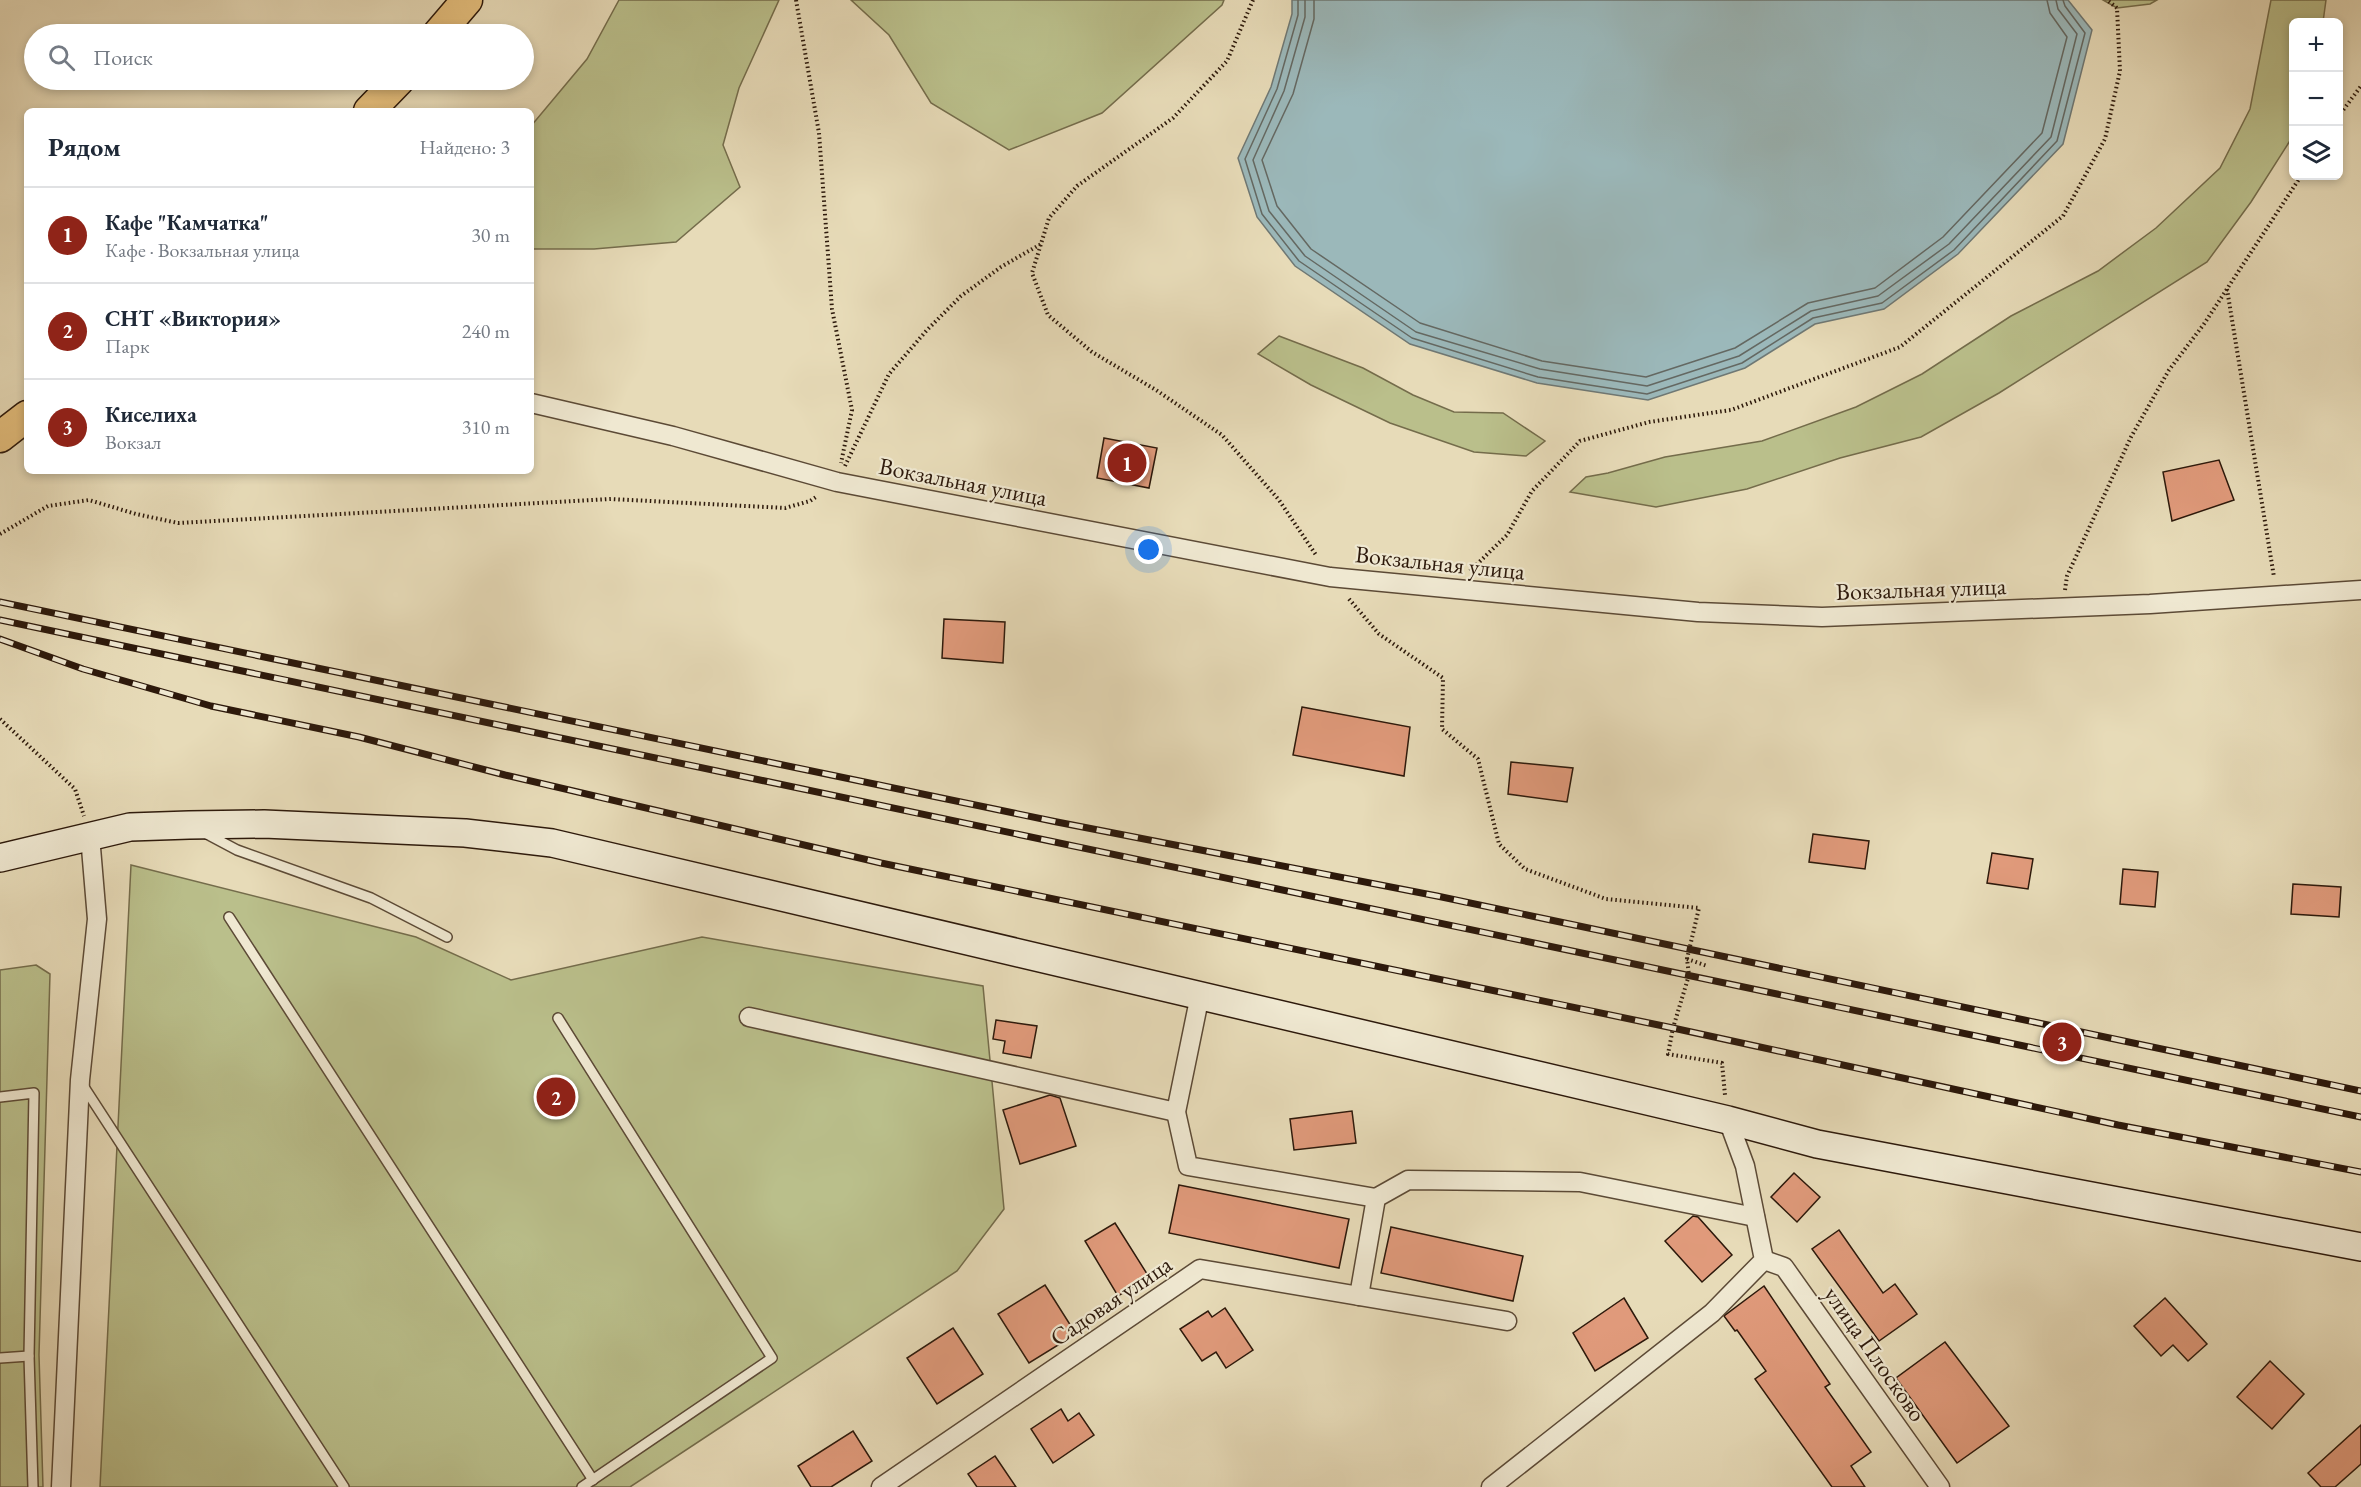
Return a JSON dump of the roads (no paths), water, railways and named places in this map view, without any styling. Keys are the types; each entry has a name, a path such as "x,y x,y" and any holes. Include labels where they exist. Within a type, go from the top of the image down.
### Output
{"main road":[{"path":"447,24 467,0"},
{"path":"372,108 389,90"},
{"path":"0,437 24,418"}],"street":[{"name":"Вокзальная улица","path":"534,404 673,436 837,482 1330,577 1698,612 1822,617 2061,608 2361,590"},
{"path":"0,858 130,827 189,825 264,824 465,832 552,843 1728,1120 1817,1144 2361,1247"},
{"path":"61,1487 80,1080 96,919 90,836"},
{"path":"1200,996 1176,1112 1188,1166 1376,1198 1408,1180 1580,1182 1755,1217"},
{"path":"749,1017 1176,1112"},
{"path":"1491,1487 1712,1313 1764,1260 1745,1166 1728,1120"},
{"path":"1359,1296 1376,1198"},
{"name":"улица Плосково","path":"1764,1260 1784,1267 1940,1487"},
{"name":"Садовая улица","path":"881,1487 1200,1269 1507,1321"}],"lane":[{"path":"189,825 237,850 371,898 447,937"},
{"path":"229,917 592,1480"},
{"path":"558,1018 772,1359 582,1487"},
{"path":"80,1080 344,1487"},
{"path":"0,1096 34,1093 29,1356 33,1487"},
{"path":"0,1358 29,1356"}],"water":[{"path":"1292,0 2068,0 2092,30 2063,144 1958,254 1884,309 1815,324 1745,368 1648,400 1537,383 1410,344 1295,266 1257,217 1238,158 1271,87 1292,14"}],"railway":[{"path":"0,602 1057,822 1437,896 2361,1091"},
{"path":"0,620 2361,1117"},
{"path":"0,639 83,669 211,706 359,737 505,775 881,863 1673,1028 2118,1125 2361,1172"}],"place":[{"name":"Кафе \"Камчатка\"","path":"1127,463"},
{"name":"Киселиха","path":"2062,1042"},
{"name":"СНТ «Виктория»","path":"556,1097"}]}
